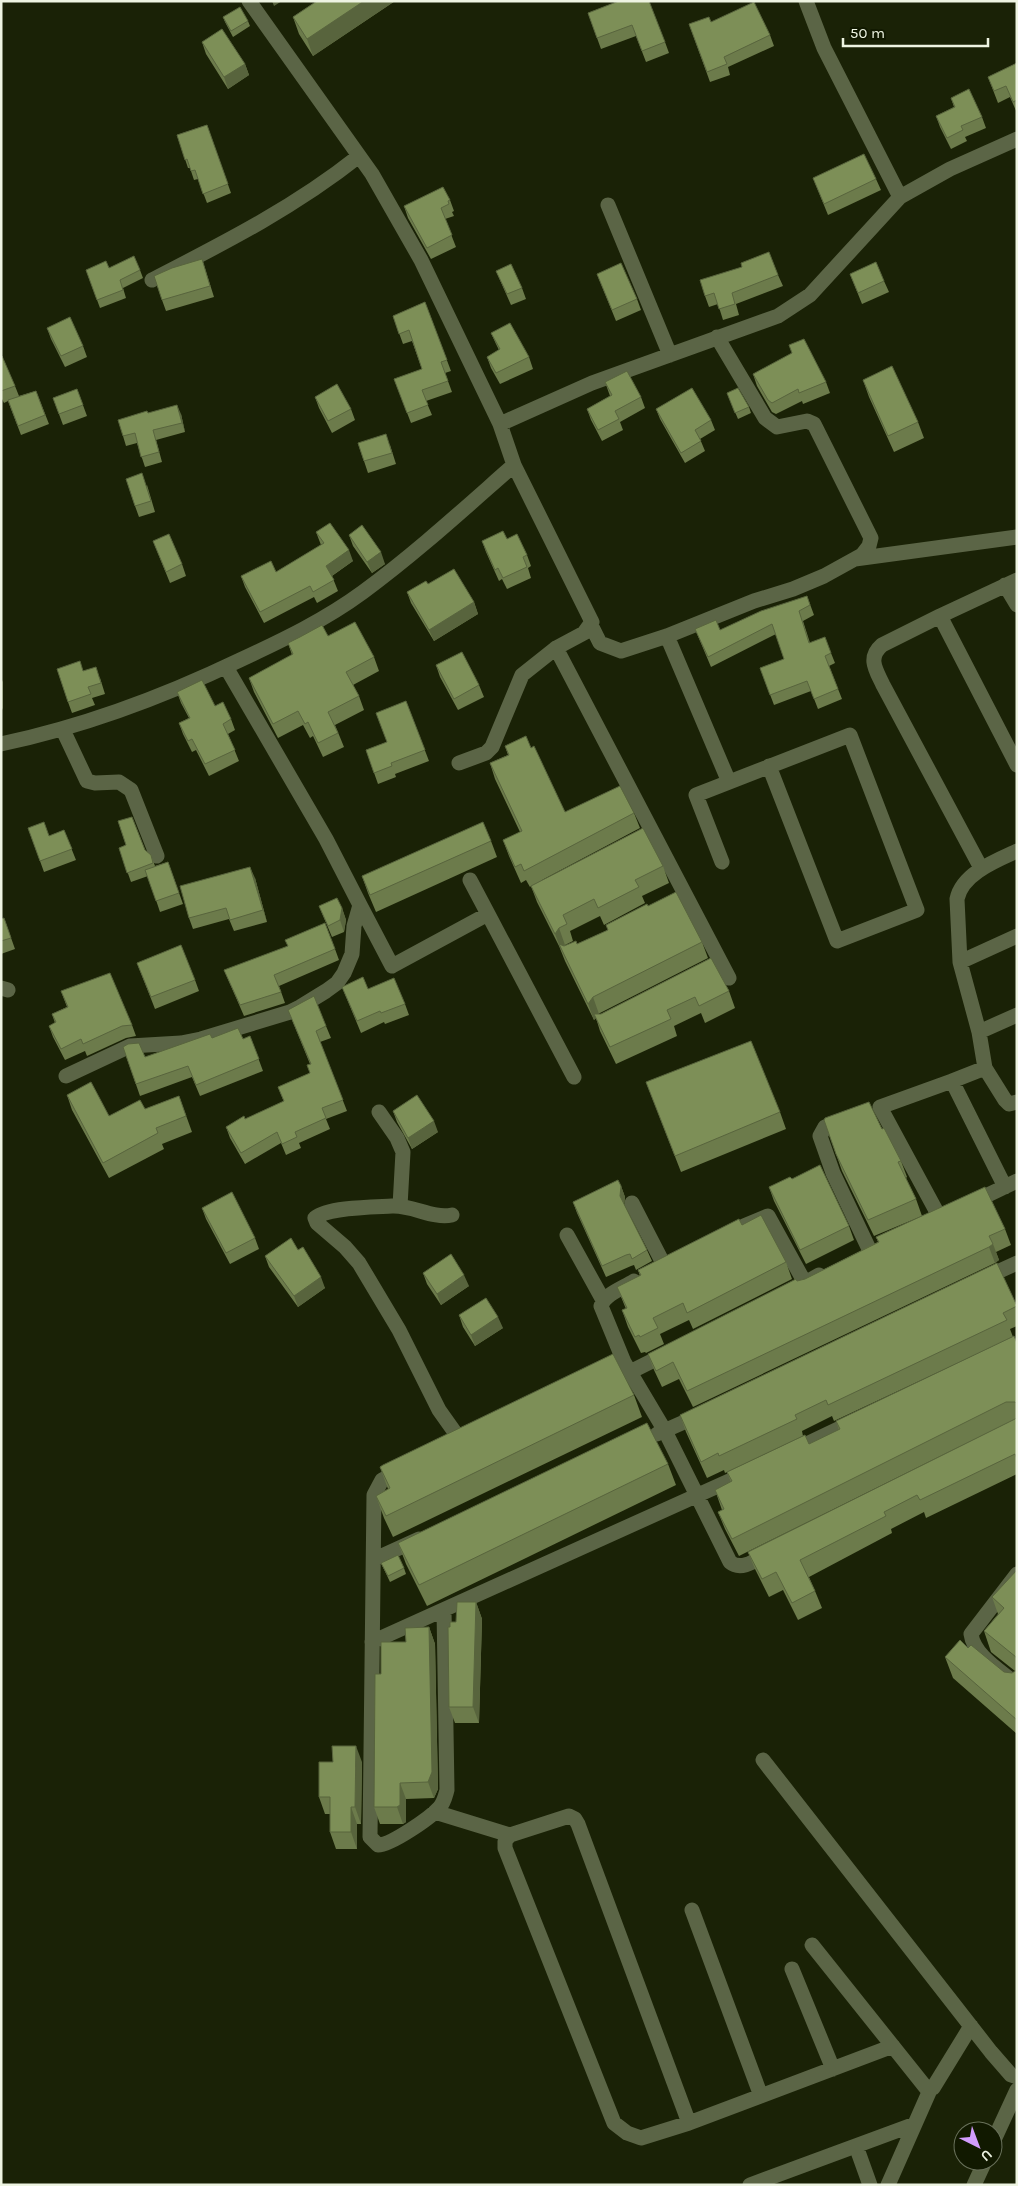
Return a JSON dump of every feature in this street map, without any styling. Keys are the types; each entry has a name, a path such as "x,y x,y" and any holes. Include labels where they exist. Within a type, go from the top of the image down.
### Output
{"street":[{"path":"249,1 359,156 421,260 500,424 514,465 592,620 591,625 600,643 622,651 667,636 754,601 794,589 824,576 854,560 865,551 871,538 816,426 807,421 777,427 764,418 717,337"},
{"path":"806,1 824,48 900,197"},
{"path":"500,424 592,383 778,316 797,305 823,282 900,197 957,165 1017,139"},
{"path":"152,280 251,228 312,192 359,156"},
{"path":"608,205 670,355"},
{"path":"1,744 63,730 172,691 302,631 362,592 431,538 514,465"},
{"path":"854,560 1017,537"},
{"path":"981,868 883,686 874,658 875,651 882,645 1011,582 1017,605"},
{"path":"940,616 1017,766"},
{"path":"458,763 489,750 518,680 529,668 556,648 584,633 591,625"},
{"path":"667,636 729,782"},
{"path":"556,648 729,978"},
{"path":"226,667 326,839 392,966 488,914"},
{"path":"63,730 87,780 95,783 119,782 131,790 157,856"},
{"path":"722,862 696,795 770,766 850,735 917,910 837,941 770,766"},
{"path":"637,840 653,832"},
{"path":"1017,851 981,868 958,893 960,962 979,1032 986,1068 1005,1100 1009,1104 1017,1102"},
{"path":"470,880 574,1077"},
{"path":"668,902 685,893"},
{"path":"66,1076 130,1046 181,1043 201,1038 290,1012 326,992 344,973 352,954 354,926 360,905"},
{"path":"960,962 1017,936"},
{"path":"704,970 721,962"},
{"path":"979,1032 1017,1015"},
{"path":"869,1249 833,1173 820,1136 825,1127 986,1068"},
{"path":"923,1226 1011,1184 952,1081"},
{"path":"880,1107 940,1218"},
{"path":"379,1112 397,1138 402,1152 400,1206"},
{"path":"632,1203 664,1265"},
{"path":"452,1214 443,1216 400,1206 334,1212 319,1215 315,1218 317,1223 345,1247 359,1263 399,1330 439,1410 461,1442"},
{"path":"732,1232 768,1216 805,1283"},
{"path":"567,1235 603,1300"},
{"path":"853,1257 887,1241"},
{"path":"682,1256 603,1300 601,1306 623,1367 666,1431 730,1562 735,1566 742,1566 786,1544"},
{"path":"972,1284 1017,1263"},
{"path":"788,1292 829,1270"},
{"path":"623,1367 682,1345"},
{"path":"647,1438 710,1410"},
{"path":"776,1459 875,1412"},
{"path":"445,1449 477,1433"},
{"path":"412,1464 388,1476 375,1489 370,1837 378,1845 387,1844 435,1812 445,1799 447,1790 444,1610"},
{"path":"372,1642 759,1467"},
{"path":"374,1559 435,1532"},
{"path":"1015,1580 971,1634 972,1643 979,1653 1017,1685"},
{"path":"763,1760 1010,2075 1017,2077"},
{"path":"435,1812 510,1835"},
{"path":"689,2123 575,1819 569,1816 510,1835 505,1841 505,1848 614,2123 627,2133 641,2138 689,2123 893,2046"},
{"path":"692,1910 762,2096"},
{"path":"812,1945 927,2090 930,2090"},
{"path":"792,1969 834,2069"},
{"path":"888,2185 930,2090 971,2026"},
{"path":"1003,2121 1017,2090"},
{"path":"750,2185 788,2178 856,2146 915,2124"},
{"path":"856,2146 870,2185"},
{"path":"974,2185 980,2171"}],"building":[{"path":"317,1 364,1 307,39 293,17"},
{"path":"619,1 649,1 665,42 642,51 632,25 597,38 588,13"},
{"path":"754,2 770,35 724,57 727,64 707,72 689,24 709,17 711,22"},
{"path":"240,7 248,21 231,31 223,17"},
{"path":"222,29 245,64 224,77 202,42"},
{"path":"1017,63 1017,100 1013,102 1006,86 994,91 988,77"},
{"path":"969,89 982,117 961,126 963,130 947,138 936,116 955,107 951,98"},
{"path":"207,125 228,184 203,194 195,170 191,171 187,159 185,160 177,135"},
{"path":"864,154 876,179 824,204 813,178"},
{"path":"443,187 450,200 448,201 449,204 441,208 452,235 427,248 404,206"},
{"path":"769,252 778,275 732,293 735,304 719,309 714,293 705,296 700,280 742,267 741,263"},
{"path":"134,256 140,270 120,280 123,290 97,300 86,270 106,261 109,268"},
{"path":"202,259 210,286 162,300 154,276 172,268"},
{"path":"876,262 884,281 858,293 850,274"},
{"path":"621,263 637,299 612,310 597,274"},
{"path":"511,264 522,288 507,294 496,271"},
{"path":"425,302 447,360 441,362 448,381 422,390 428,405 407,413 394,379 422,369 409,330 399,334 393,316"},
{"path":"70,317 83,346 61,356 47,328"},
{"path":"510,323 529,357 496,373 487,357 500,349 491,333"},
{"path":"804,339 826,382 799,393 798,389 772,403 768,400 753,374 792,353 789,345"},
{"path":"1,356 15,386 1,391"},
{"path":"892,366 918,422 888,436 863,380"},
{"path":"627,371 641,397 615,411 619,419 598,430 587,409 612,395 605,382"},
{"path":"337,384 351,409 328,421 315,397"},
{"path":"692,388 711,420 695,430 701,441 681,453 656,409"},
{"path":"738,388 749,407 735,413 727,393"},
{"path":"77,389 83,405 59,414 53,398"},
{"path":"36,391 45,415 18,426 8,400"},
{"path":"177,405 182,423 153,430 159,452 141,457 135,433 123,436 118,420 147,411 148,413"},
{"path":"386,434 392,453 364,461 358,443"},
{"path":"142,473 151,501 135,506 126,479"},
{"path":"330,523 349,550 326,566 334,580 313,592 310,586 260,612 241,576 271,561 276,572 324,543 316,532"},
{"path":"362,525 381,552 367,562 349,535"},
{"path":"503,531 507,539 517,534 527,555 523,557 527,567 503,578 498,568 495,570 482,541"},
{"path":"169,534 182,564 166,572 153,541"},
{"path":"454,569 474,602 429,630 407,592 426,581 428,584"},
{"path":"807,596 810,605 799,611 809,643 825,637 831,653 825,656 838,689 814,699 807,681 770,695 760,668 784,659 772,624 708,657 695,629 716,620 720,630 761,611"},
{"path":"355,622 374,657 346,672 359,696 328,712 338,733 318,743 308,722 305,724 298,711 273,724 249,678 293,654 288,643 322,625 328,636"},
{"path":"462,652 479,685 454,699 436,665"},
{"path":"80,661 83,671 96,667 101,683 88,687 91,694 68,702 57,669"},
{"path":"202,680 215,706 223,702 231,719 223,724 235,750 205,764 192,739 188,741 179,723 190,718 177,692"},
{"path":"406,701 425,750 391,763 392,766 374,773 366,750 387,742 376,713"},
{"path":"526,736 531,748 534,746 565,812 620,786 634,813 524,871 521,864 515,867 503,840 522,831 490,763 509,755 505,746"},
{"path":"132,817 145,850 151,855 153,863 127,873 119,848 126,845 118,821"},
{"path":"44,822 49,836 64,830 72,849 40,861 28,828"},
{"path":"483,822 491,841 370,895 362,876"},
{"path":"643,828 663,866 635,880 639,887 598,908 594,899 563,915 567,924 559,928 555,934 531,886"},
{"path":"168,862 179,893 156,901 145,870"},
{"path":"250,867 263,910 230,920 226,908 189,918 180,886"},
{"path":"676,892 702,942 593,997 588,1004 559,944 564,946 576,941 577,944 608,930 606,925 647,904 648,906"},
{"path":"337,898 342,908 340,920 328,926 319,906"},
{"path":"4,918 11,938 1,941 1,919"},
{"path":"325,923 335,949 274,975 281,992 240,1005 224,970 288,946 285,940"},
{"path":"181,945 195,980 151,997 137,963"},
{"path":"711,958 729,991 699,1006 695,997 667,1010 671,1019 610,1047 594,1014 601,1014"},
{"path":"110,973 132,1025 122,1026 83,1044 81,1039 61,1049 49,1026 56,1022 52,1014 68,1007 61,991"},
{"path":"363,977 368,989 394,978 405,1004 381,1013 380,1011 357,1021 342,987"},
{"path":"314,996 326,1026 316,1031 343,1100 322,1108 326,1118 295,1132 297,1137 282,1144 277,1132 241,1153 226,1127 244,1116 245,1119 284,1101 278,1087 310,1073 307,1065 311,1064 288,1010"},
{"path":"238,1028 243,1039 250,1036 259,1059 196,1085 188,1066 136,1084 123,1047 128,1044 139,1043 145,1057 210,1034 212,1038"},
{"path":"751,1041 780,1112 675,1156 646,1082"},
{"path":"91,1082 109,1116 140,1100 145,1109 179,1096 186,1116 156,1128 158,1133 103,1163 67,1095"},
{"path":"417,1095 434,1121 408,1138 393,1111"},
{"path":"869,1102 901,1161 898,1162 916,1199 868,1220 836,1154 824,1120"},
{"path":"820,1165 849,1226 800,1250 769,1187 790,1177 792,1179"},
{"path":"618,1180 621,1186 620,1196 647,1250 632,1259 630,1254 602,1266 573,1202"},
{"path":"985,1187 1005,1229 989,1236 993,1244 989,1247 687,1391 673,1362 656,1371 648,1354 796,1279 797,1281 805,1279 879,1242 876,1237"},
{"path":"232,1192 255,1238 226,1253 202,1208"},
{"path":"761,1215 786,1262 687,1313 683,1303 653,1318 658,1328 640,1337 639,1335 635,1337 622,1310 627,1308 617,1287 641,1275 638,1270 739,1219 742,1225"},
{"path":"291,1238 298,1250 303,1247 321,1277 294,1296 265,1256"},
{"path":"451,1254 464,1275 437,1294 423,1273"},
{"path":"997,1263 1017,1306 1003,1313 1007,1320 828,1405 826,1400 795,1415 797,1419 719,1456 718,1453 701,1462 680,1415"},
{"path":"486,1298 498,1317 471,1335 459,1315"},
{"path":"1014,1336 1017,1343 1017,1404 1015,1402 1006,1402 732,1539 718,1512 724,1509 715,1490 732,1481 727,1472 805,1435 809,1444 840,1429 836,1421"},
{"path":"613,1354 634,1395 386,1516 376,1496 390,1488 380,1467"},
{"path":"1017,1417 1017,1459 1015,1454 920,1500 917,1495 884,1512 886,1516 800,1560 815,1591 792,1603 776,1572 762,1579 748,1552"},
{"path":"647,1423 668,1464 419,1585 398,1543"},
{"path":"398,1555 404,1568 388,1576 381,1563"},
{"path":"1017,1570 1017,1660 1016,1657 984,1631 1004,1608 992,1597"},
{"path":"457,1602 476,1602 473,1707 449,1707 448,1627 450,1627 450,1622 456,1622"},
{"path":"429,1627 432,1772 428,1782 400,1783 400,1805 397,1807 374,1807 375,1674 381,1674 381,1642 406,1642 405,1628"},
{"path":"960,1640 968,1648 971,1645 1004,1672 1012,1673 1017,1670 1017,1720 945,1657"},
{"path":"332,1746 356,1746 355,1807 351,1807 351,1832 330,1832 330,1797 319,1797 319,1762 333,1762"}]}
